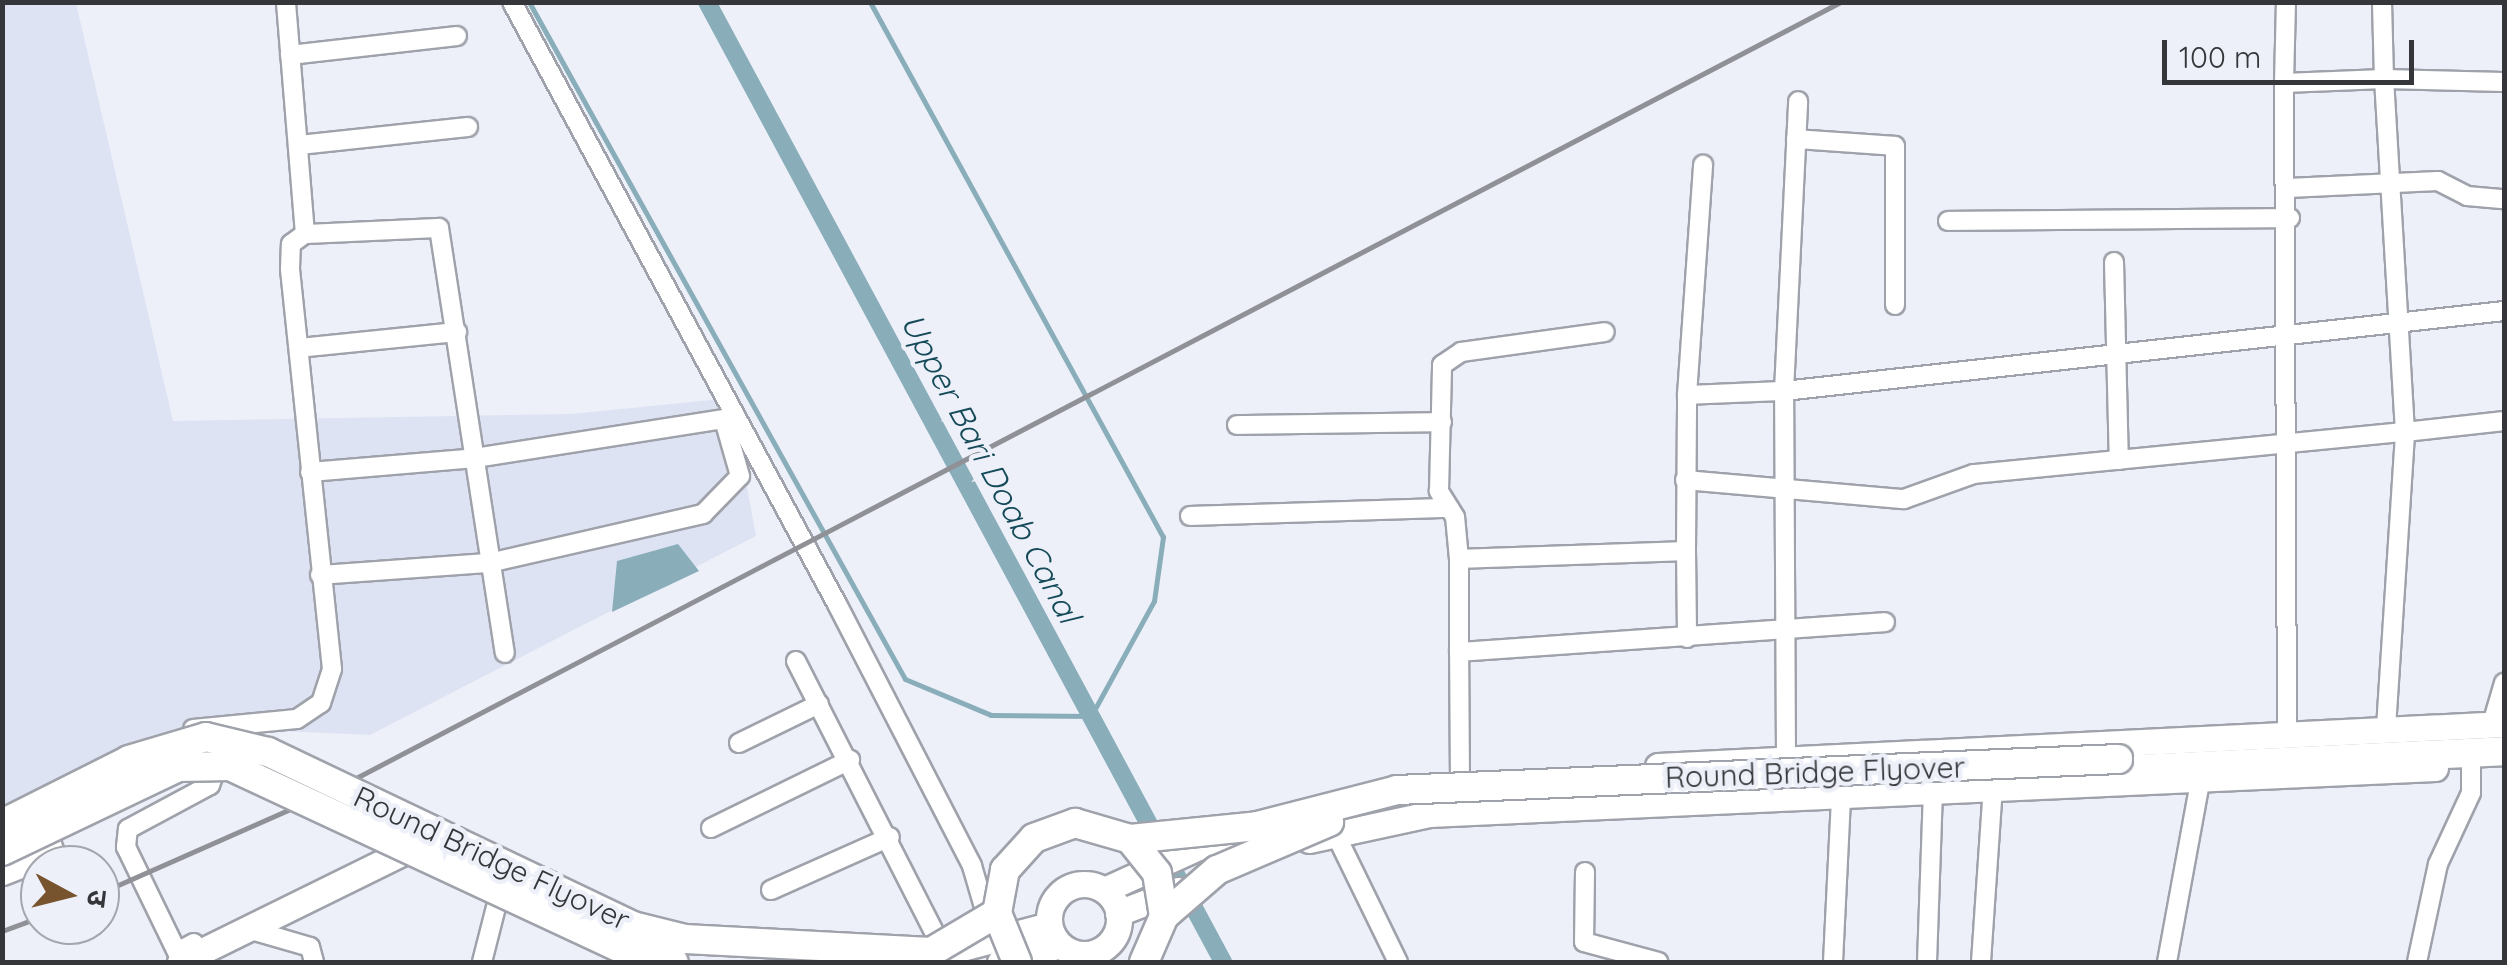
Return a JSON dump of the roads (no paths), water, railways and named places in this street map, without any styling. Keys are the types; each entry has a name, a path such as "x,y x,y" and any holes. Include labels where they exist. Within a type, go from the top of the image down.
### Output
{"main road":[{"name":"Round Bridge Flyover","path":"1144,962 1164,916 1217,870 1265,846 1409,806 2118,764 2500,730"},
{"name":"Round Bridge Flyover","path":"2,824 143,754 206,738 268,752 634,926 685,940 931,952 961,942 997,913 1013,858 1047,830 1090,824 1130,839 1240,828 1397,790 2504,751"},
{"name":"Round Bridge Flyover","path":"2,851 178,767 230,766 625,950 674,962"},
{"path":"1130,839 1158,873 1164,916"},
{"path":"997,913 1017,962"}],"street":[{"path":"2,814 168,737 231,724 280,725 321,703 332,669 289,259 305,234 286,2"},
{"path":"512,2 730,418 972,866 997,952"},
{"path":"2286,2 2284,83 2290,218 2292,444 2287,733"},
{"path":"2382,2 2384,79 2404,321 2405,432 2386,728"},
{"path":"290,55 457,36"},
{"path":"2284,83 2384,79 2504,82"},
{"path":"1786,756 1788,492 1784,391 1798,101"},
{"path":"298,145 468,127"},
{"path":"1796,139 1896,146 1895,305"},
{"path":"1686,638 1687,395 1703,165"},
{"path":"2288,188 2444,182 2467,196 2504,199"},
{"path":"1948,222 2290,218"},
{"path":"305,234 436,224 505,653"},
{"path":"2114,262 2118,460"},
{"path":"1687,395 1784,391 2504,311"},
{"path":"299,348 456,332"},
{"path":"1460,780 1459,559 1449,508 1438,480 1447,357 1605,332"},
{"path":"310,472 474,458 730,418"},
{"path":"320,575 490,563 724,502 740,466 730,418"},
{"path":"1685,480 1904,500 1958,477 2504,421"},
{"path":"1238,425 1442,422"},
{"path":"1190,516 1449,508"},
{"path":"1459,559 1686,550"},
{"path":"1460,652 1786,632 1885,622"},
{"path":"796,661 890,837 945,955"},
{"path":"1066,947 1065,889 1115,885 1292,810 1374,787 1786,756 2386,728 2500,730 2504,683"},
{"path":"740,743 819,704"},
{"path":"231,724 210,785 128,829 126,847 177,952 339,874 369,872"},
{"path":"711,828 850,760"},
{"path":"180,962 256,931 442,837 476,840 710,936 823,956 945,955 1066,947 1102,949 1124,916 1268,856 1335,833 1429,814 1841,800 1933,791 2200,782 2504,764"},
{"path":"2417,962 2444,846 2471,794 2471,765"},
{"path":"2167,962 2200,782"},
{"path":"1982,962 1993,788"},
{"path":"1927,962 1933,791"},
{"path":"1833,962 1841,800"},
{"path":"2,872 51,853 34,802"},
{"path":"1292,810 1303,842"},
{"path":"1335,833 1398,962"},
{"path":"770,890 890,837"},
{"path":"402,854 498,899 603,956 642,962"},
{"path":"1585,872 1584,942 1658,962"},
{"path":"1115,885 1134,962"},
{"path":"482,962 498,899"},
{"path":"256,931 310,947 314,962"}],"water":[{"path":"678,544 699,571 612,612 617,561"}],"waterway":[{"path":"529,2 905,679 991,715 1091,716 1154,601 1163,537 870,2"},
{"name":"Upper Bari Doab Canal","path":"707,2 1223,962"}],"railway":[{"path":"120,884 333,790 1840,2"},
{"path":"2,931 20,924"}]}
